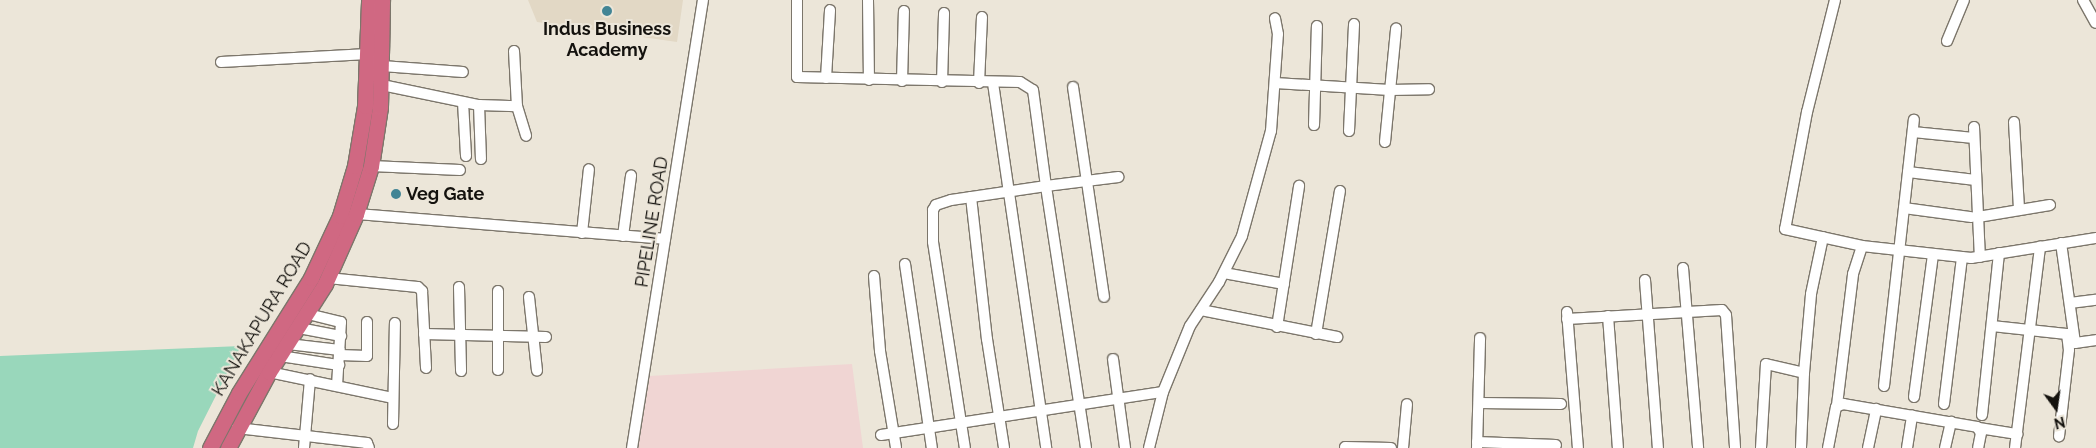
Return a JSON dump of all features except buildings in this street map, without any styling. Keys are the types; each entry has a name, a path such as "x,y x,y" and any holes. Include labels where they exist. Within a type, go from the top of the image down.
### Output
{"highway":[{"name":"KANAKAPURA ROAD","path":"210,448 239,393 312,278 340,216 354,166 365,106 369,0"},
{"name":"KANAKAPURA ROAD","path":"228,448 253,399 308,314 328,278 356,214 371,166 382,85 382,0"},
{"path":"239,393 253,399"}],"street":[{"name":"PIPELINE ROAD","path":"632,448 703,0"},
{"path":"797,0 798,77 979,83 1020,82 1033,90 1086,448"},
{"path":"868,0 869,80"},
{"path":"1835,0 1806,112 1785,227 1862,246 1962,257 1980,257 2096,238"},
{"path":"1947,41 1964,0"},
{"path":"2082,0 2096,23"},
{"path":"826,78 830,10"},
{"path":"902,81 904,11"},
{"path":"942,82 944,13"},
{"path":"979,83 982,18"},
{"path":"1149,448 1163,392 1190,326 1224,273 1242,236 1271,130 1275,83 1275,18"},
{"path":"1349,131 1354,24"},
{"path":"1314,126 1316,26"},
{"path":"1385,142 1396,29"},
{"path":"514,51 517,106 526,136"},
{"path":"221,62 368,54"},
{"path":"382,66 463,72"},
{"path":"993,82 1046,448"},
{"path":"1275,83 1390,90 1429,88"},
{"path":"382,85 480,105 517,106"},
{"path":"1073,87 1104,297"},
{"path":"463,102 466,156"},
{"path":"480,105 481,159"},
{"path":"1884,386 1914,120"},
{"path":"2014,122 2018,210"},
{"path":"1974,127 1976,180 1974,217 1980,257"},
{"path":"1913,132 1974,138"},
{"path":"371,166 460,170"},
{"path":"582,234 589,169"},
{"path":"1908,172 1976,180"},
{"path":"623,236 631,176"},
{"path":"964,448 933,242 933,210 936,204 971,197 1118,177"},
{"path":"1277,327 1299,186"},
{"path":"1316,334 1340,191"},
{"path":"971,197 1004,448"},
{"path":"1904,208 1974,217 2050,205"},
{"path":"356,214 582,234 666,239"},
{"path":"1801,448 1804,373 1812,285 1823,237"},
{"path":"2061,243 2075,343 2096,340"},
{"path":"1828,448 1838,405 1853,274 1862,246"},
{"path":"2015,448 2040,247"},
{"path":"1982,415 1999,253"},
{"path":"1914,397 1933,254"},
{"path":"1944,404 1962,257"},
{"path":"905,264 932,448"},
{"path":"1683,268 1698,448"},
{"path":"1224,273 1284,284"},
{"path":"874,276 880,351 896,448"},
{"path":"328,278 418,287 422,291 426,368"},
{"path":"1644,280 1658,448"},
{"path":"459,287 462,336 460,370"},
{"path":"498,291 498,370"},
{"path":"529,297 537,371"},
{"path":"2070,303 2096,300"},
{"path":"1578,448 1567,316 1608,316 1718,308 1726,315 1735,448"},
{"path":"1201,310 1277,327 1337,337"},
{"path":"308,314 341,322 337,386"},
{"path":"1608,316 1618,448"},
{"path":"284,350 340,357 367,356 367,322"},
{"path":"393,424 392,398 395,323"},
{"path":"1992,326 2067,334 2069,350 2059,436"},
{"path":"299,328 341,336"},
{"path":"424,334 546,337"},
{"path":"1480,338 1480,403 1477,445 1556,445"},
{"path":"284,350 340,357"},
{"path":"1113,360 1125,448"},
{"path":"1761,448 1766,364 1804,373"},
{"path":"269,372 392,398"},
{"path":"304,448 310,380"},
{"path":"881,434 1163,392"},
{"path":"1480,403 1562,404"},
{"path":"1403,448 1407,404"},
{"path":"1838,405 1876,409 2018,434"},
{"path":"1868,448 1876,409"},
{"path":"1907,448 1912,415"},
{"path":"1945,448 1951,422"},
{"path":"237,428 305,435 334,443 367,443 369,448"},
{"path":"1978,428 1981,433 1978,448"},
{"path":"1345,447 1391,448"}],"shaded area":[{"name":"Indus Business Academy","path":"528,0 683,0 677,42 537,22"},
{"path":"852,364 863,448 638,448 650,376"}],"green space":[{"path":"241,346 198,431 193,448 0,448 0,356"}],"place":[{"name":"Indus Business Academy","path":"607,11"},
{"name":"Veg Gate","path":"396,194"}]}
